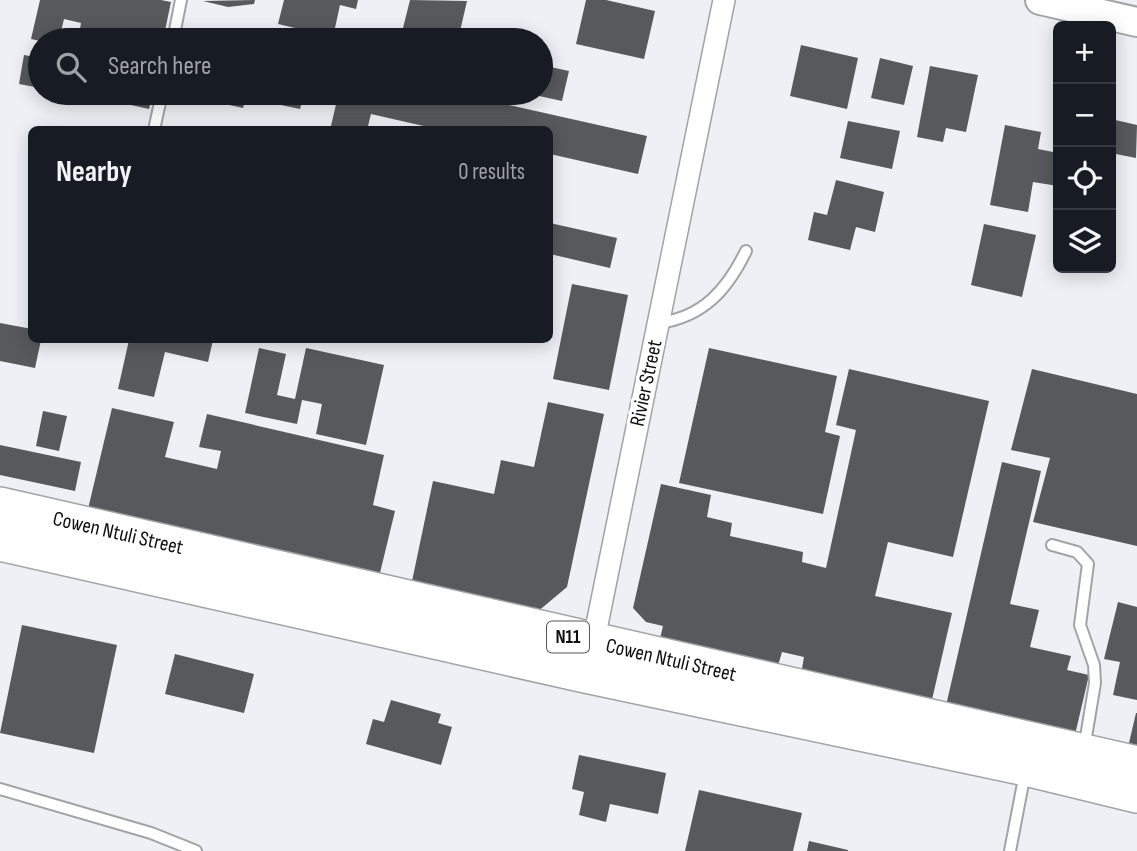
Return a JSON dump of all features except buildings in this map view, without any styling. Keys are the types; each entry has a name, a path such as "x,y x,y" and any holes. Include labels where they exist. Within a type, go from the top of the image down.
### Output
{"highway":[{"name":"Cowen Ntuli Street","path":"0,506 589,658 1137,794"},
{"name":"Cowen Ntuli Street","path":"0,541 589,658 1084,752 1137,765"}],"street":[{"name":"Rivier Street","path":"589,658 724,0"},
{"path":"1045,1 1137,22"}],"lane":[{"path":"175,28 181,0"},
{"path":"155,126 159,105"},
{"path":"659,323 679,320 708,305 733,277 746,251"},
{"path":"1052,545 1077,552 1088,565 1080,625 1094,665 1095,683 1084,752"},
{"path":"1010,851 1026,766"},
{"path":"0,789 152,833 196,851"}]}
